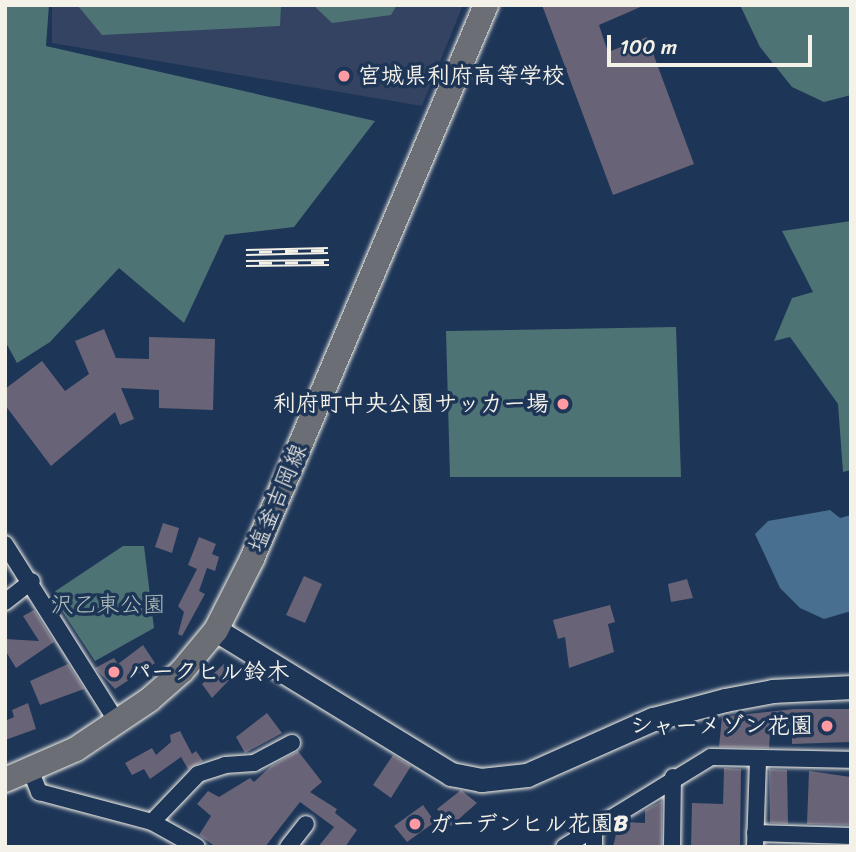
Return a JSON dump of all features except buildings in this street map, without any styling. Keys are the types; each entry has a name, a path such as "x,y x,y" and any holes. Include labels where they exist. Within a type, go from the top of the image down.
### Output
{"main road":[{"name":"塩釜吉岡線","path":"5,780 31,772 117,722 182,671 216,630 252,559 486,5"}],"street":[{"path":"5,544 32,582 117,722"},
{"path":"5,601 32,582"},
{"path":"216,630 451,774 481,780 527,775 653,719 725,700 773,691 851,687"},
{"path":"152,822 198,774 225,765 254,763 292,743"},
{"path":"564,847 594,825 711,757 851,761"},
{"path":"758,758 755,840 840,839"},
{"path":"31,772 39,792 152,822 176,841 197,847"},
{"path":"672,847 673,777"},
{"path":"288,847 306,824"},
{"path":"594,825 594,847"}],"shaded area":[{"name":"宮城県利府高等学校","path":"52,5 463,5 422,106 52,43"},
{"path":"830,510 840,518 851,515 851,611 824,619 800,608 780,588 755,534 768,521"}],"green space":[{"path":"5,5 49,5 46,46 375,121 294,227 225,235 184,323 119,268 50,342 17,363 5,341"},
{"path":"281,5 280,26 102,35 78,6"},
{"path":"313,5 397,5 391,15 332,23"},
{"path":"740,5 851,5 851,95 824,102 792,87 760,47"},
{"path":"851,221 851,470 843,472 838,404 790,337 774,341 792,298 813,292 782,231"},
{"name":"利府町中央公園サッカー場","path":"676,327 681,477 450,477 446,331"},
{"name":"沢乙東公園","path":"123,546 144,546 154,628 95,661 51,594"}],"railway":[{"path":"246,252 328,250"},
{"path":"246,263 329,262"}],"place":[{"name":"宮城県利府高等学校","path":"344,76"},
{"name":"利府町中央公園サッカー場","path":"563,404"},
{"name":"パークヒル鈴木","path":"114,672"},
{"name":"シャーメゾン花園","path":"827,726"},
{"name":"ガーデンヒル花園B","path":"415,824"}]}
